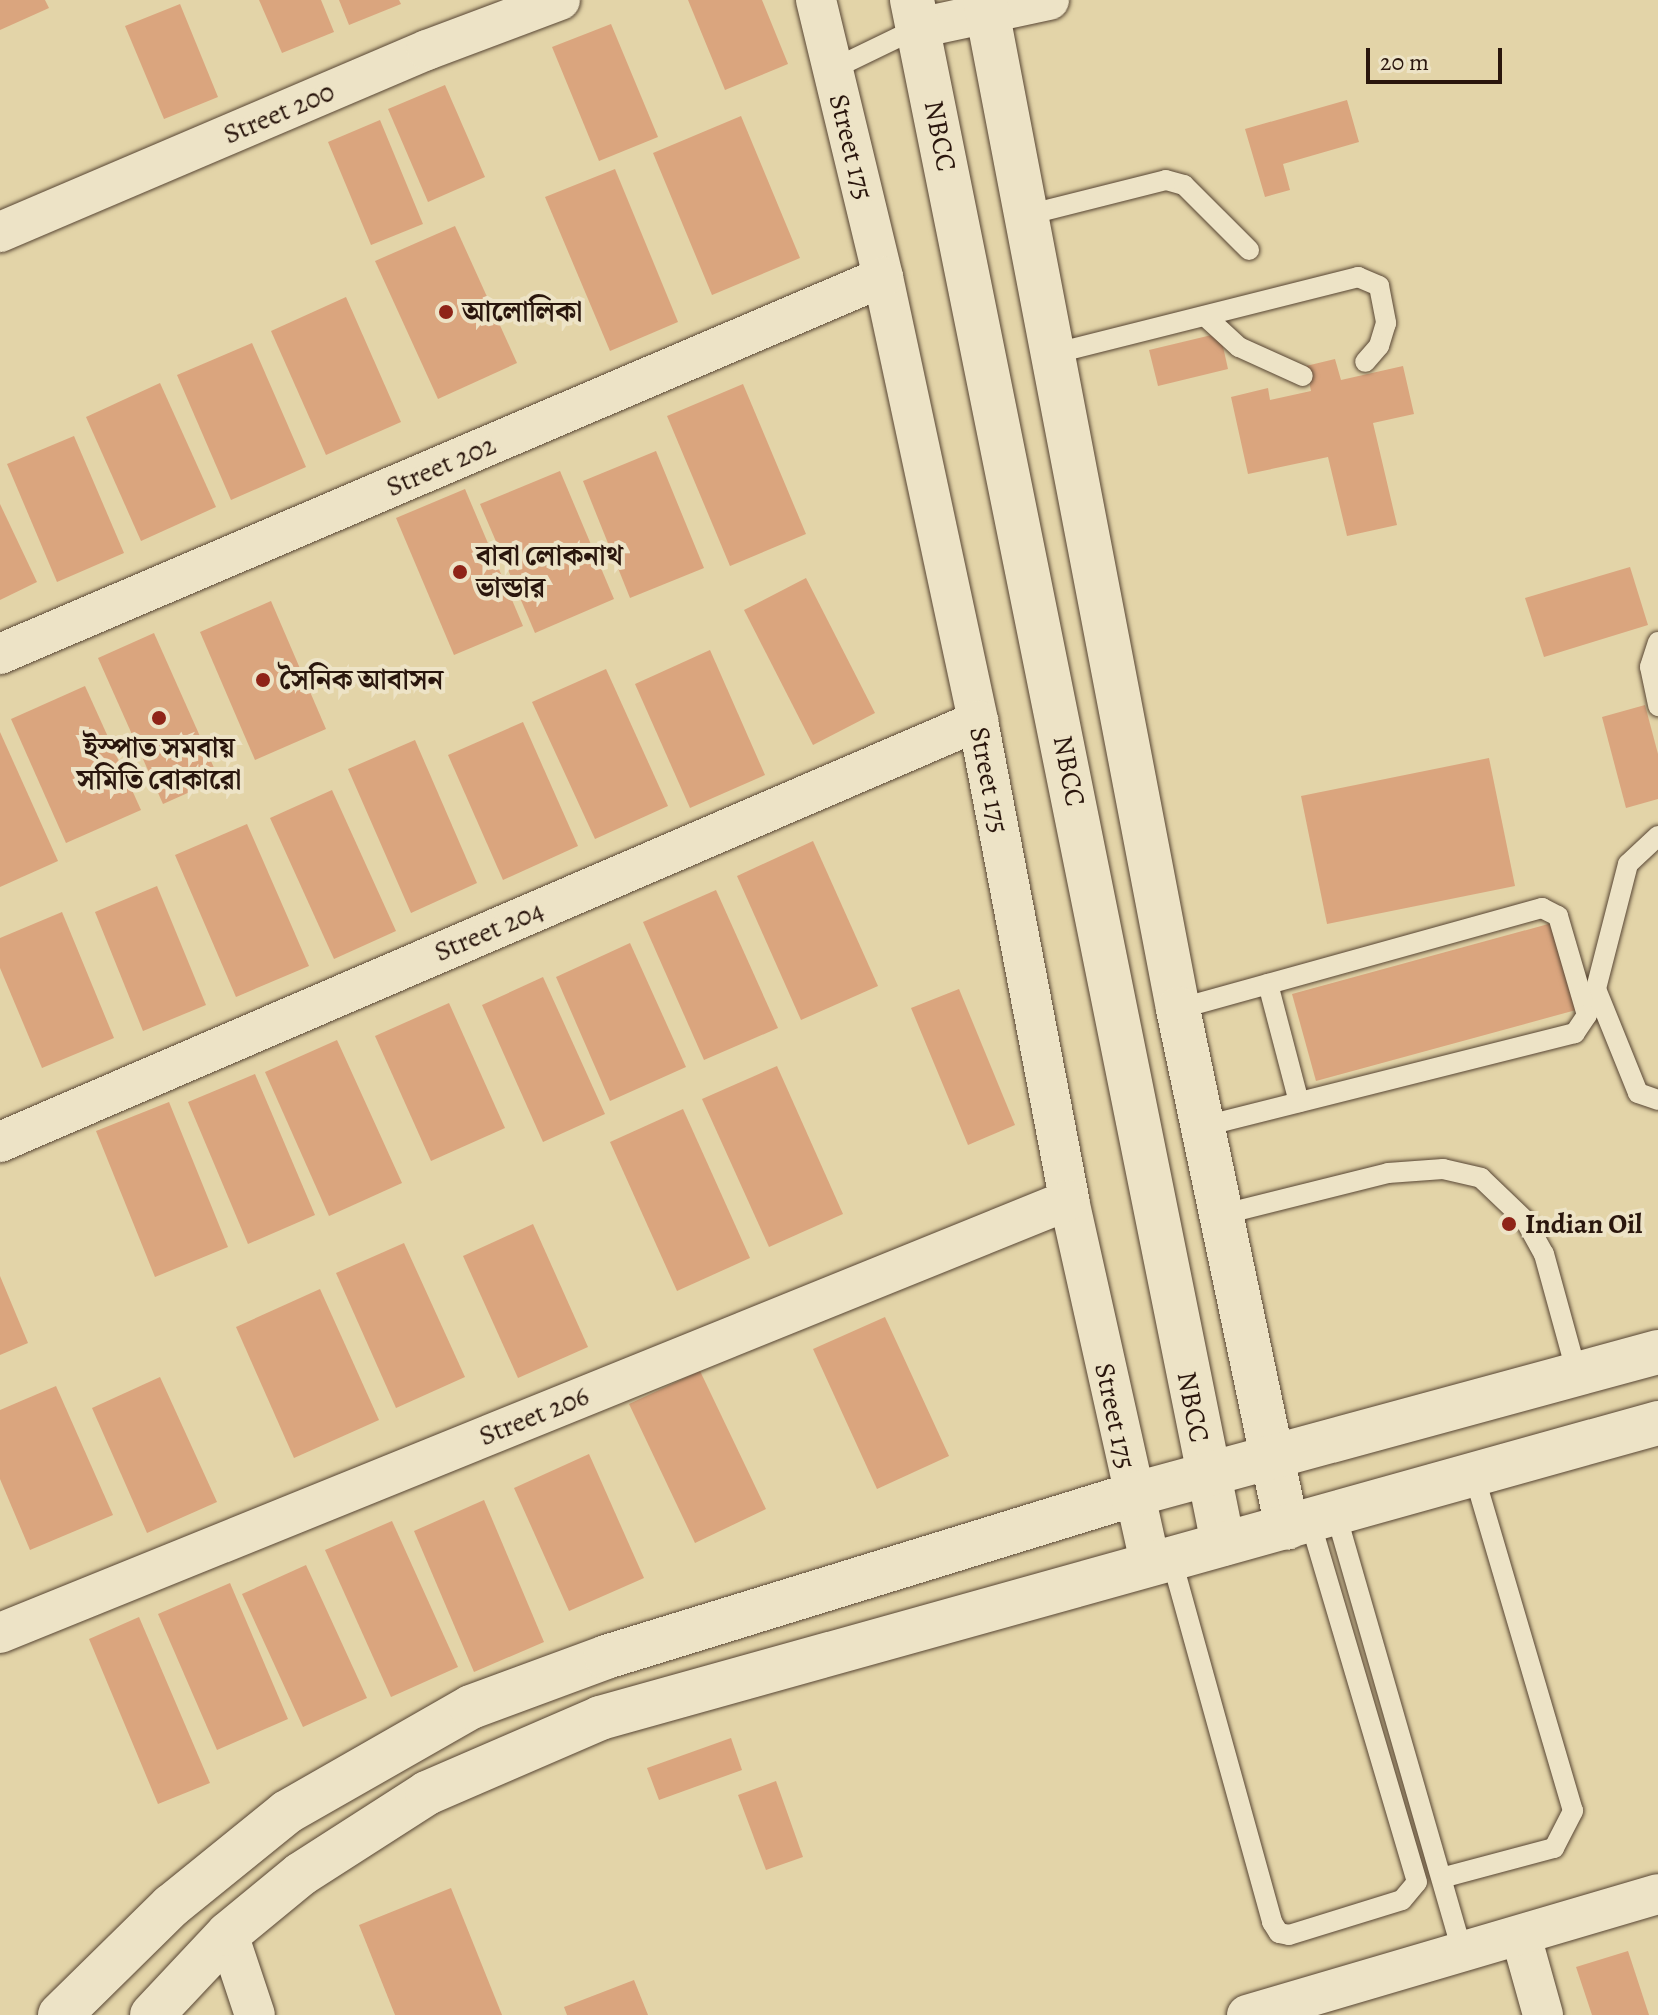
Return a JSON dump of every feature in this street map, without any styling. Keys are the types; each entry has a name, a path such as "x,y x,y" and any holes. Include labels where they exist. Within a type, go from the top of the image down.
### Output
{"street":[{"name":"Street 200","path":"0,232 427,50 560,0"},
{"name":"Street 175","path":"816,0 883,277 978,721 1069,1200 1132,1495 1160,1560"},
{"path":"915,14 1049,0"},
{"path":"987,8 1178,1009 1270,1459 1311,1521"},
{"name":"NBCC","path":"915,14 1223,1544"},
{"name":"Street 202","path":"0,654 883,277"},
{"name":"Street 204","path":"0,1142 978,721"},
{"name":"Street 206","path":"0,1633 1069,1200"},
{"path":"60,2015 181,1897 287,1812 471,1707 606,1657 1132,1495 1658,1352"},
{"path":"152,2015 228,1934 301,1874 427,1793 573,1729 1160,1560 1311,1521 1658,1423"},
{"path":"1247,2015 1658,1894"},
{"path":"228,1934 255,2015"},
{"path":"1521,1936 1543,2015"}],"lane":[{"path":"833,69 915,14"},
{"path":"1027,215 1166,180 1184,185 1249,250"},
{"path":"1052,354 1369,278 1379,286 1386,323 1379,346 1365,362"},
{"path":"1205,316 1239,347 1303,376"},
{"path":"1658,642 1650,667 1658,706"},
{"path":"1658,836 1628,864 1596,989 1638,1093 1658,1100"},
{"path":"1178,1009 1542,908 1558,916 1587,1015 1575,1033 1202,1127"},
{"path":"1268,984 1299,1102"},
{"path":"1220,1215 1388,1173 1443,1169 1481,1178 1525,1220 1544,1254 1577,1374"},
{"path":"1445,1877 1554,1848 1573,1811 1474,1475"},
{"path":"1160,1560 1272,1922 1279,1933 1289,1935 1402,1900 1417,1882 1311,1521"},
{"path":"1311,1521 1445,1877 1463,1953"}],"building":[{"path":"0,0 45,0 49,8 0,30"},
{"path":"259,0 321,0 334,32 282,53"},
{"path":"339,0 399,0 401,4 349,25"},
{"path":"688,0 762,0 788,64 725,90"},
{"path":"180,4 218,97 164,119 125,26"},
{"path":"611,24 658,137 599,161 552,47"},
{"path":"445,85 485,177 428,202 388,109"},
{"path":"1347,100 1359,142 1283,164 1290,190 1265,197 1245,129"},
{"path":"741,116 800,258 712,295 653,153"},
{"path":"380,120 423,224 371,245 328,142"},
{"path":"615,169 678,322 610,351 545,197"},
{"name":"আলোলিকা","path":"455,226 517,363 438,399 375,261"},
{"path":"346,297 401,422 326,455 271,331"},
{"path":"1220,333 1228,369 1158,386 1149,350"},
{"path":"252,343 306,467 231,500 177,375"},
{"path":"1335,359 1341,380 1403,366 1414,414 1373,423 1397,525 1347,536 1328,457 1248,474 1231,397 1268,388 1270,400 1311,391 1306,366"},
{"path":"160,383 216,507 141,541 86,417"},
{"path":"743,384 806,534 730,566 667,416"},
{"path":"74,436 124,553 57,582 7,464"},
{"path":"656,451 704,568 630,598 583,481"},
{"path":"560,471 614,599 535,633 480,504"},
{"name":"বাবা লোকনাথ ভান্ডার","path":"465,489 523,626 454,655 396,518"},
{"path":"0,504 37,582 0,600"},
{"path":"1630,567 1648,625 1544,657 1525,598"},
{"path":"806,578 875,713 813,745 744,610"},
{"name":"সৈনিক আবাসন","path":"271,601 326,729 255,760 200,632"},
{"name":"ইস্পাত সমবায় সমিতি বোকারো","path":"154,633 219,779 163,804 98,658"},
{"path":"710,650 765,775 690,808 635,684"},
{"path":"606,669 668,806 595,839 532,702"},
{"path":"85,686 141,810 66,843 11,719"},
{"path":"1645,705 1658,754 1658,799 1626,808 1602,717"},
{"path":"523,722 578,846 503,880 448,755"},
{"path":"0,732 58,861 0,887"},
{"path":"415,740 477,883 411,913 348,769"},
{"path":"1489,758 1515,886 1327,924 1301,796"},
{"path":"332,790 396,931 334,959 270,818"},
{"path":"247,824 309,966 236,997 175,855"},
{"path":"813,841 878,986 801,1020 737,876"},
{"path":"157,886 206,1005 143,1031 95,912"},
{"path":"716,890 778,1028 704,1060 643,922"},
{"path":"62,912 114,1038 42,1068 0,968 0,938"},
{"path":"1552,923 1576,1010 1316,1081 1292,994"},
{"path":"630,943 686,1067 610,1101 556,977"},
{"path":"543,977 605,1114 543,1142 482,1005"},
{"path":"959,989 1015,1125 968,1145 911,1008"},
{"path":"449,1003 505,1128 431,1161 375,1036"},
{"path":"337,1040 402,1183 329,1216 265,1072"},
{"path":"777,1066 843,1214 769,1247 702,1099"},
{"path":"255,1074 315,1215 248,1244 188,1102"},
{"path":"169,1102 228,1247 155,1277 96,1131"},
{"path":"683,1109 750,1258 677,1291 610,1142"},
{"path":"533,1224 588,1347 518,1378 463,1256"},
{"path":"404,1243 465,1377 396,1408 336,1273"},
{"path":"0,1276 28,1343 0,1355"},
{"path":"320,1289 379,1420 294,1458 236,1327"},
{"path":"885,1317 949,1456 877,1489 813,1349"},
{"path":"700,1371 766,1509 695,1543 629,1404"},
{"path":"160,1377 217,1502 147,1533 92,1408"},
{"path":"56,1386 113,1515 30,1550 0,1479 0,1410"},
{"path":"589,1454 644,1578 569,1611 514,1488"},
{"path":"484,1500 544,1642 474,1672 414,1531"},
{"path":"392,1521 458,1667 391,1697 325,1550"},
{"path":"306,1565 367,1698 303,1727 242,1594"},
{"path":"230,1583 288,1719 217,1750 158,1614"},
{"path":"139,1617 210,1783 158,1804 89,1639"},
{"path":"731,1738 742,1770 659,1800 647,1768"},
{"path":"776,1781 803,1857 766,1870 738,1795"},
{"path":"451,1888 502,2015 395,2015 359,1925"},
{"path":"1628,1951 1649,2015 1592,2015 1576,1967"},
{"path":"634,1980 648,2015 567,2015 564,2007"}],"place":[{"name":"আলোলিকা","path":"446,312"},
{"name":"বাবা লোকনাথ ভান্ডার","path":"460,572"},
{"name":"সৈনিক আবাসন","path":"263,680"},
{"name":"ইস্পাত সমবায় সমিতি বোকারো","path":"159,718"},
{"name":"Indian Oil","path":"1509,1224"}]}
